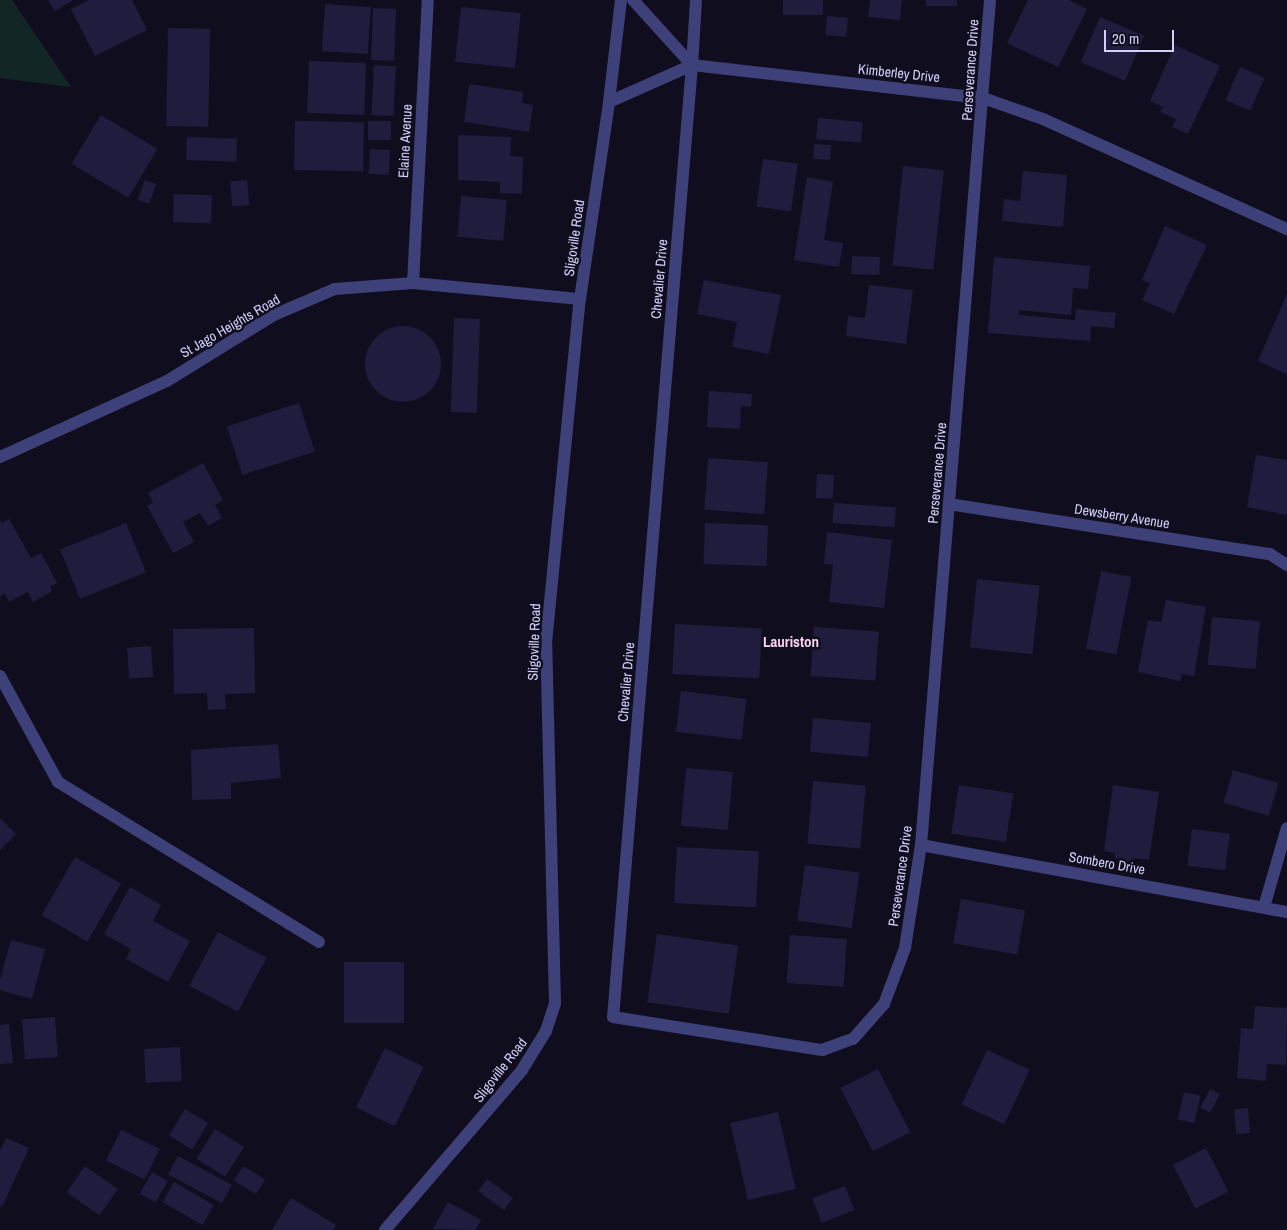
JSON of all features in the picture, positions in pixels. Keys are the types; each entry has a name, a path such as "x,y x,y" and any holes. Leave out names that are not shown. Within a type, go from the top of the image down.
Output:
{"street":[{"name":"Elaine Avenue","path":"413,283 428,0"},
{"name":"Sligoville Road","path":"385,1230 534,1054 546,1031 555,1003 546,643 580,299 609,102 621,0"},
{"path":"609,102 692,65 633,0"},
{"name":"Chevalier Drive","path":"696,0 613,1017 822,1050 853,1039 884,1004 905,948"},
{"name":"Perseverance Drive","path":"905,948 920,845 990,0"},
{"name":"Kimberley Drive","path":"692,65 983,98 1044,118 1287,229"},
{"name":"St Jago Heights Road","path":"0,457 167,381 274,315 335,289 413,283 580,299"},
{"name":"Dewsberry Avenue","path":"949,504 1270,554 1287,566"},
{"path":"0,676 58,782 319,942"},
{"path":"1264,907 1287,828"},
{"name":"Sombero Drive","path":"920,845 1287,912"}],"green space":[{"path":"0,0 12,0 71,87 0,78"}],"building":[{"path":"48,0 73,0 55,11"},
{"path":"89,0 132,0 147,30 95,56 71,9"},
{"path":"783,0 823,0 823,15 783,15"},
{"path":"870,0 902,0 900,20 868,17"},
{"path":"926,0 957,0 957,6 926,6"},
{"path":"1028,0 1069,0 1087,9 1058,67 1007,43"},
{"path":"325,4 371,7 368,54 322,51"},
{"path":"461,7 521,13 515,68 455,62"},
{"path":"373,8 396,9 394,61 371,60"},
{"path":"827,16 848,18 846,37 825,35"},
{"path":"1100,17 1144,36 1125,81 1081,62"},
{"path":"168,28 210,29 208,127 166,126"},
{"path":"1175,45 1220,66 1188,134 1172,127 1176,119 1160,112 1163,107 1150,101"},
{"path":"309,61 366,63 364,115 307,113"},
{"path":"374,65 396,66 393,116 371,115"},
{"path":"1240,67 1265,78 1250,111 1225,100"},
{"path":"469,84 523,92 522,103 533,105 529,132 464,122"},
{"path":"101,115 158,149 128,198 72,164"},
{"path":"818,118 863,122 861,143 816,139"},
{"path":"295,121 364,122 363,171 294,170"},
{"path":"368,121 391,121 391,140 368,140"},
{"path":"458,135 511,137 510,156 523,157 522,194 500,193 500,182 458,180"},
{"path":"187,137 237,139 236,162 186,160"},
{"path":"814,144 831,145 830,160 813,159"},
{"path":"370,149 390,150 389,175 369,174"},
{"path":"763,159 798,164 791,211 756,207"},
{"path":"903,166 944,170 933,270 893,265"},
{"path":"1023,171 1067,175 1063,227 1002,221 1004,199 1020,201"},
{"path":"807,177 833,182 824,240 843,243 839,267 794,260"},
{"path":"145,180 156,184 149,204 138,200"},
{"path":"247,180 249,205 232,206 230,181"},
{"path":"174,194 212,195 211,223 173,222"},
{"path":"461,196 507,200 503,241 457,237"},
{"path":"1165,226 1207,245 1174,314 1142,300 1150,283 1142,280"},
{"path":"852,256 880,257 879,275 851,274"},
{"path":"994,257 1090,266 1088,289 1073,288 1071,315 1019,310 1019,315 1075,320 1076,309 1116,313 1114,328 1091,326 1090,341 988,333"},
{"path":"704,280 781,295 769,354 732,347 737,322 697,314"},
{"path":"869,285 913,290 906,344 846,336 848,316 865,318"},
{"path":"1287,294 1287,374 1258,361"},
{"path":"454,318 480,319 477,413 451,412"},
{"path":"396,326 410,326 424,332 435,343 439,349 441,364 439,379 430,391 418,400 396,402 382,396 371,385 365,371 365,357 371,343 382,332"},
{"path":"709,391 752,394 751,407 741,406 740,429 707,427"},
{"path":"299,403 315,452 242,475 227,426"},
{"path":"1256,455 1287,460 1287,515 1247,507"},
{"path":"708,458 768,462 764,514 704,510"},
{"path":"203,463 223,500 215,505 222,518 208,526 200,513 183,522 194,542 173,553 147,506 153,502 148,493"},
{"path":"817,474 834,475 833,499 816,498"},
{"path":"834,503 896,507 894,527 833,523"},
{"path":"9,519 31,558 41,553 57,583 50,587 52,591 33,602 28,592 9,602 5,593 0,596 0,520 2,523"},
{"path":"126,523 146,572 80,599 60,550"},
{"path":"705,523 768,525 767,566 704,564"},
{"path":"827,532 892,540 884,608 829,602 833,565 824,564"},
{"path":"1101,571 1131,577 1116,654 1086,649"},
{"path":"977,579 1040,586 1032,654 970,648"},
{"path":"1166,600 1206,607 1194,676 1182,674 1180,681 1138,672 1148,620 1161,622"},
{"path":"1212,617 1260,621 1256,669 1208,665"},
{"path":"675,624 762,629 759,678 672,674"},
{"path":"814,627 879,632 875,680 811,676"},
{"path":"254,628 255,693 225,694 226,709 208,710 207,693 174,694 173,629"},
{"path":"151,646 153,677 129,679 127,648"},
{"path":"681,691 747,699 742,740 676,732"},
{"path":"813,718 871,723 868,757 810,752"},
{"path":"278,744 281,778 231,783 231,799 192,800 191,750"},
{"path":"686,768 733,772 728,830 681,826"},
{"path":"1233,770 1278,783 1269,816 1224,803"},
{"path":"813,781 866,786 860,848 808,844"},
{"path":"959,785 1013,794 1006,842 951,833"},
{"path":"1113,785 1159,792 1149,860 1134,858 1132,861 1122,863 1115,858 1115,853 1104,851"},
{"path":"0,820 16,834 0,850"},
{"path":"1192,829 1230,834 1225,870 1187,866"},
{"path":"677,847 759,851 756,907 674,903"},
{"path":"75,857 121,884 87,942 42,915"},
{"path":"805,865 859,873 852,928 797,920"},
{"path":"130,887 161,905 153,921 190,941 168,982 126,959 131,949 104,934"},
{"path":"961,899 1025,910 1017,955 953,943"},
{"path":"218,932 267,958 238,1012 189,986"},
{"path":"657,934 738,945 729,1014 647,1002"},
{"path":"790,935 847,939 844,987 787,983"},
{"path":"11,940 45,949 32,999 0,990 0,980"},
{"path":"344,962 404,962 404,1023 344,1023"},
{"path":"1255,1006 1287,1008 1286,1065 1267,1064 1266,1081 1237,1078 1241,1028 1253,1029"},
{"path":"55,1017 58,1057 25,1059 22,1019"},
{"path":"9,1024 13,1063 0,1064 0,1025"},
{"path":"180,1047 182,1081 146,1083 144,1049"},
{"path":"385,1048 424,1067 395,1126 356,1107"},
{"path":"987,1050 1030,1070 1004,1124 962,1104"},
{"path":"878,1069 910,1132 873,1151 841,1088"},
{"path":"1210,1089 1220,1094 1210,1113 1200,1108"},
{"path":"1184,1092 1201,1096 1194,1123 1178,1119"},
{"path":"1248,1108 1250,1133 1236,1134 1234,1109"},
{"path":"185,1109 208,1123 192,1149 169,1136"},
{"path":"778,1112 796,1189 748,1200 730,1123"},
{"path":"215,1129 244,1147 225,1177 196,1159"},
{"path":"121,1130 160,1149 145,1179 106,1161"},
{"path":"6,1138 29,1148 2,1207 0,1206 0,1151"},
{"path":"1206,1148 1228,1192 1195,1208 1173,1165"},
{"path":"178,1156 232,1185 222,1203 168,1175"},
{"path":"85,1166 118,1189 99,1215 67,1192"},
{"path":"243,1166 265,1180 256,1194 234,1180"},
{"path":"152,1172 168,1181 156,1203 140,1194"},
{"path":"487,1179 513,1198 504,1210 478,1191"},
{"path":"174,1182 214,1205 202,1225 162,1202"},
{"path":"845,1186 854,1210 822,1223 812,1199"},
{"path":"291,1198 336,1225 333,1230 272,1230"},
{"path":"448,1202 481,1220 475,1230 433,1229"}],"district":[{"name":"Lauriston","path":"791,642"}]}
